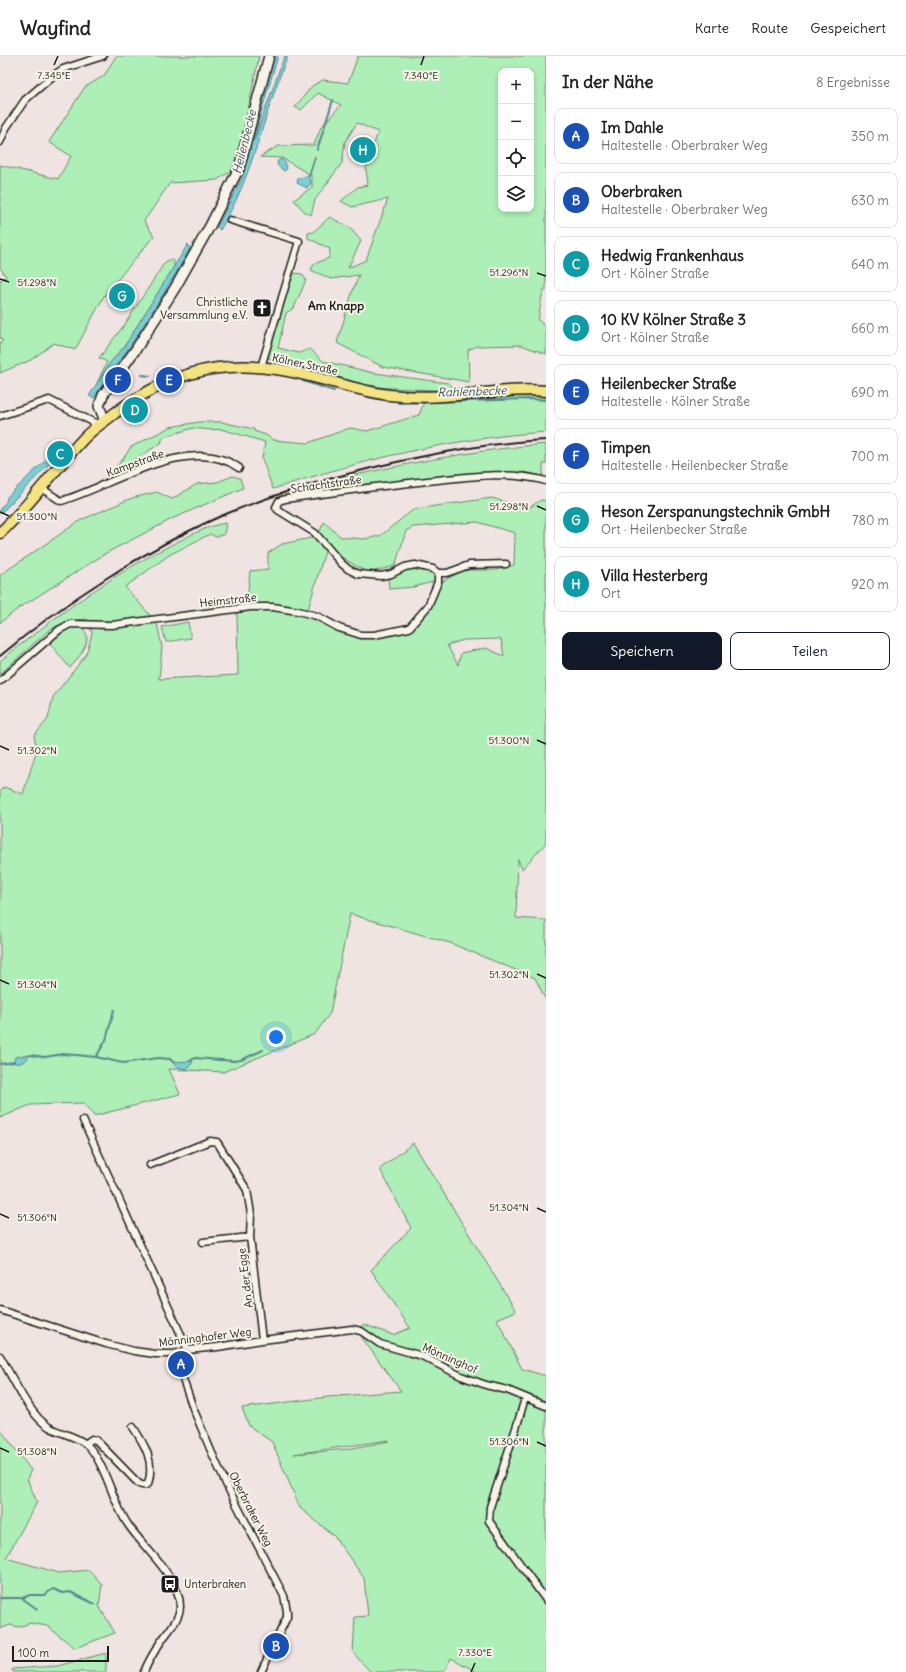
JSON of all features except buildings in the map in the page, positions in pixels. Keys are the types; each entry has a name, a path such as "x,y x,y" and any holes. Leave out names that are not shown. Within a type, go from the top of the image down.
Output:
{"main road":[{"path":"102,423 99,406 103,395 136,349 175,288 210,226 236,174 269,56"},
{"name":"Kölner Straße","path":"0,533 86,436 136,398 179,376 207,369 240,366 261,367 300,373 360,390 404,396 546,391"}],"street":[{"path":"0,142 6,128 25,100 54,75 63,69 103,56"},
{"path":"230,220 299,241 261,367"},
{"path":"0,416 49,400 102,423"},
{"name":"Kampstraße","path":"41,488 61,501 143,468 166,461 191,457 204,456 230,461 239,468"},
{"name":"Schachtstraße","path":"438,573 433,569 415,565 405,566 391,574 381,576 358,574 348,569 315,532 278,510 277,504 279,501 292,498 391,485 480,476 522,476 546,481"},
{"path":"438,573 454,571 469,565 506,564"},
{"name":"Heimstraße","path":"0,681 59,630 70,624 112,625 251,607 273,607 317,616 339,628 361,635 374,635 409,628 428,606 438,582 438,573"},
{"path":"83,1120 188,1350"},
{"name":"An der Egge","path":"150,1165 210,1141 217,1142 247,1190 251,1214 250,1237 262,1340"},
{"name":"An der Egge","path":"204,1242 250,1237"},
{"name":"Mönninghofer Weg","path":"0,1310 134,1351 155,1354 174,1354 188,1350 352,1329 361,1331 367,1336"},
{"name":"Mönninghof","path":"367,1336 380,1344 415,1354 461,1376 486,1385 507,1390 546,1406"},
{"name":"Oberbraker Weg","path":"174,1354 193,1408 217,1465 284,1596 287,1611 286,1617 261,1672"},
{"path":"0,1356 38,1419 49,1427 85,1444 95,1455 120,1513 130,1528 163,1568 178,1594 179,1612 149,1660 144,1672"},
{"path":"525,1398 490,1507 489,1522 546,1600"},
{"path":"85,1444 92,1439 96,1440 134,1480 145,1486 148,1484 152,1468 144,1444 133,1427"}],"green space":[{"path":"116,56 259,56 236,168 217,180 170,183 144,221 154,236 104,296 75,350 54,343 31,360 0,373 0,343 3,341 0,338 0,280 6,277 0,267 0,165 58,179 71,156 49,142 85,87 104,76"},
{"path":"358,56 546,56 546,291 543,290 538,320 546,327 546,354 521,345 477,346 468,350 469,382 383,367 337,343 359,275 331,279 311,270 314,264 329,258 330,249 308,238 308,233 313,232 330,217 350,228 361,241 348,268 366,260 388,199 352,207 341,201 358,187 368,185 366,169 378,132 357,123 345,142 342,163 315,200 311,215 305,212 294,200 312,187 312,176 282,158 260,157 278,146 314,145 321,127 341,105 318,93 301,110 295,107 312,86 323,80 348,83"},
{"path":"171,259 174,261 174,267 124,347 110,363 96,385 107,362 99,358 125,324 165,262"},
{"path":"294,273 302,274 306,280 294,308 286,313 278,348 299,353 310,349 323,361 374,373 448,383 454,387 453,391 373,387 268,358 279,316"},
{"path":"521,396 546,397 546,432 476,439 408,452 306,478 273,489 262,459 265,442 221,429 210,430 193,428 163,437 161,443 119,470 117,474 104,480 123,459 131,447 170,427 199,422 221,422 254,429 254,431 266,435 273,440 308,443 350,428 367,431 419,415 424,402"},
{"path":"546,444 546,464 543,464 543,476 523,472 480,473 302,493 323,482 410,464 478,452"},
{"path":"233,476 240,478 243,488 174,518 108,552 19,608 0,623 0,575 81,520 132,498 157,492 172,499 197,484 217,482"},
{"path":"492,498 527,509 541,500 546,501 546,843 522,869 518,859 516,918 546,920 546,1000 535,978 450,943 350,914 330,1013 315,1034 223,1072 169,1069 180,1094 94,1116 83,1103 30,1105 0,1118 0,791 4,787 23,794 37,749 34,736 48,719 53,697 85,656 92,633 87,619 67,621 49,630 0,674 0,661 42,628 106,582 152,555 206,528 226,523 224,534 216,537 210,534 169,555 125,587 157,623 162,647 159,679 238,675 237,613 246,611 250,571 268,569 268,553 282,544 316,537 326,548 306,616 338,630 361,637 411,629 433,600 443,581 464,570 496,570 514,565 515,533 477,522 413,527 406,531 395,566 368,573 341,557 319,533 324,522 341,537 364,539 380,536 414,509","holes":["501,639 504,656 486,648 461,653 458,665 447,645 464,640"]},
{"path":"409,569 431,572 436,577 436,581 414,587 389,589 388,577"},
{"path":"188,622 191,638 166,642 162,627"},
{"path":"78,626 84,630 87,635 87,640 82,652 70,668 49,642 69,628"},
{"path":"413,1143 516,1311 497,1319 522,1369 546,1376 546,1401 539,1400 528,1402 546,1408 546,1672 477,1672 451,1658 444,1672 371,1672 353,1652 355,1617 368,1616 364,1578 334,1536 300,1508 272,1442 249,1426 242,1408 328,1397 401,1391 362,1338 363,1324 393,1335 410,1328 371,1270 411,1228 380,1169","holes":["389,1440 348,1449 294,1454"]},
{"path":"0,1429 31,1470 27,1479 37,1502 6,1558 59,1573 89,1570 102,1584 99,1606 115,1633 75,1648 47,1626 30,1623 19,1627 10,1625 0,1629"},
{"path":"106,1653 106,1672 13,1672 12,1669 57,1666"}],"water":[{"path":"274,56 278,56 254,141 281,65 285,56 288,56 279,78 250,166 232,209 220,230 217,227 242,178"},
{"path":"282,159 285,162 287,169 284,171 278,166 277,162"},
{"path":"309,176 311,183 307,188 297,183 298,178"},
{"path":"188,244 190,249 144,325 94,398 89,396 110,363 124,347"},
{"path":"50,456 54,459 0,514 0,509 6,502 7,497"},
{"path":"30,1055 25,1061 17,1064 14,1062 15,1057"},
{"path":"173,1062 193,1062 187,1069 176,1067"}],"waterway":[{"path":"317,150 333,100"},
{"path":"309,176 315,157"},
{"path":"142,375 150,376"},
{"path":"303,381 334,391"},
{"name":"Rahlenbecke","path":"398,403 529,399 546,400"},
{"path":"96,1057 106,1040 114,1010"},
{"path":"189,1061 195,1058 234,1061 241,1060 263,1050"},
{"path":"30,1055 45,1057 63,1054 76,1055 96,1057 123,1063 158,1058 170,1059 173,1062"},
{"path":"0,1064 14,1062"},
{"path":"0,1598 22,1598 30,1595 44,1595 53,1589 62,1593 70,1592 95,1604"},
{"path":"22,1598 37,1609"}],"railway":[{"path":"0,656 51,616 106,578 164,544 221,516 316,482 390,463 480,446 546,440"}],"place":[{"name":"Villa Hesterberg","path":"363,150"},
{"name":"Heson Zerspanungstechnik GmbH","path":"122,296"},
{"name":"Christliche Versammlung e.V.","path":"262,308"},
{"name":"Timpen","path":"118,380"},
{"name":"Heilenbecker Straße","path":"169,380"},
{"name":"10 KV Kölner Straße 3","path":"135,410"},
{"name":"Hedwig Frankenhaus","path":"60,454"},
{"name":"Im Dahle","path":"181,1364"},
{"name":"Unterbraken","path":"170,1584"},
{"name":"Oberbraken","path":"276,1646"}],"district":[{"name":"Am Knapp","path":"336,305"}],"water label":[{"name":"Heilenbecke","path":"244,142"}]}
